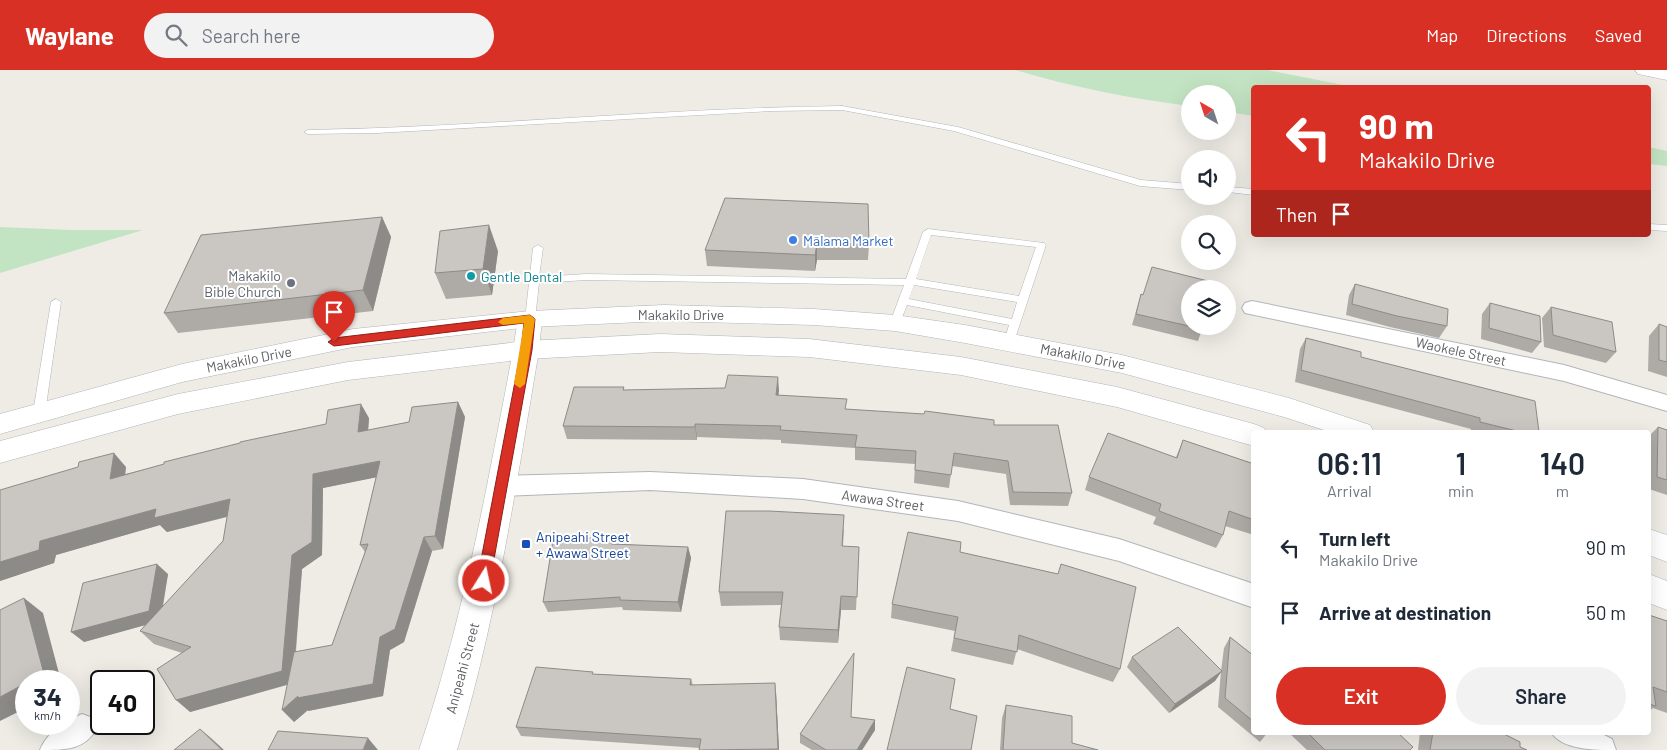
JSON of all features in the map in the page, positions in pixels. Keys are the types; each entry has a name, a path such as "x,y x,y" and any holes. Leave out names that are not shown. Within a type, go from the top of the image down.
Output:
{"main road":[{"path":"1644,70 1667,75"},
{"name":"Makakilo Drive","path":"0,424 182,372 353,338 530,319 664,313 814,317 900,312 1013,332 1122,364 1289,408 1354,430"},
{"name":"Anipeahi Street","path":"438,750 453,706 480,600 530,319"},
{"path":"0,452 178,404 348,371 526,350 660,344 809,348 961,366 1117,397 1251,434"},
{"path":"1651,543 1667,549"},
{"path":"1651,589 1667,596"}],"street":[{"name":"Waokele Street","path":"1252,308 1564,373 1667,403"},
{"name":"Awawa Street","path":"501,486 650,481 803,489 958,511 1119,550 1251,595"},
{"path":"55,750 82,728"},
{"path":"1572,735 1601,750"}],"lane":[{"path":"308,132 386,131 772,109 842,108 955,129 1140,182 1181,186"},
{"path":"1236,191 1251,192"},
{"path":"1651,227 1667,228"},
{"path":"900,312 928,232 1041,245 1013,332"},
{"path":"530,319 538,248"},
{"path":"534,280 586,277 912,282 1023,300"},
{"path":"39,413 56,302"}],"green space":[{"path":"1015,70 1268,70 1343,85 1251,85 1251,116 1236,113 1236,85 1181,85 1181,105 1102,92"},
{"path":"1651,147 1667,151 1667,166 1651,164"},
{"path":"0,227 71,230 143,230 0,273"}],"building":[{"name":"Mālama Market","path":"725,198 868,204 869,244 817,244 815,255 705,250"},
{"name":"Makakilo Bible Church","path":"382,217 363,290 164,313 201,235"},
{"path":"489,225 483,269 435,273 440,231"},
{"path":"1152,267 1204,280 1181,280 1181,324 1136,314 1141,294 1143,295"},
{"path":"1355,284 1448,309 1447,326 1397,316 1352,304"},
{"path":"1490,303 1540,316 1541,342 1489,328"},
{"path":"1551,307 1612,322 1616,352 1553,335"},
{"path":"1659,324 1667,327 1667,362 1659,360"},
{"path":"1306,338 1361,352 1361,357 1535,401 1539,430 1513,430 1480,422 1480,418 1301,370"},
{"path":"728,375 778,377 776,395 847,399 845,409 924,414 925,411 994,420 994,425 1058,425 1072,493 1013,492 1008,461 954,453 951,475 915,470 916,451 855,447 857,435 780,430 781,426 695,424 695,427 563,426 574,387 624,387 623,390 725,388"},
{"path":"458,402 435,536 424,537 395,629 380,637 373,684 297,698 298,696 282,710 294,652 332,645 368,544 360,545 380,461 313,474 312,542 292,555 282,671 176,700 157,669 191,647 140,631 223,541 230,499 154,518 156,509 40,541 39,550 0,562 0,490 78,467 79,462 114,453 110,479 164,464 164,462 240,442 326,424 328,410 361,404 358,432 409,422 412,407"},
{"path":"1658,427 1667,430 1667,480 1657,477"},
{"path":"1108,433 1177,458 1183,440 1251,463 1251,519 1229,511 1223,535 1159,511 1161,504 1089,477"},
{"path":"726,511 844,515 842,546 859,547 857,597 841,596 838,630 779,627 783,592 719,592"},
{"path":"908,532 961,542 960,552 1058,574 1061,564 1136,587 1120,669 1019,635 1017,652 954,638 958,617 892,604"},
{"path":"612,537 611,544 688,547 678,602 620,600 620,597 543,602 553,540"},
{"path":"157,564 149,611 71,632 83,583"},
{"path":"24,598 43,670 15,670 15,689 0,697 0,610"},
{"path":"1651,616 1667,621 1667,692 1653,687 1656,706 1651,705"},
{"path":"1178,627 1222,671 1175,704 1132,657"},
{"path":"1230,637 1251,654 1251,720 1225,698"},
{"path":"854,653 851,717 875,720 857,750 826,750 800,734"},
{"path":"536,667 593,672 592,674 691,679 690,685 775,683 778,749 699,750 701,739 516,727"},
{"path":"907,667 955,679 950,709 977,716 971,750 887,750"},
{"path":"1006,705 1072,716 1072,743 1098,750 1003,750"},
{"path":"200,729 222,750 174,750"},
{"path":"278,731 368,738 363,750 268,750"},
{"path":"1310,735 1400,735 1413,747 1410,750 1325,750"},
{"path":"1432,735 1506,735 1520,742 1520,747 1527,750 1430,750"}],"slow traffic":[{"path":"503,322 530,319 520,384"}],"place":[{"name":"Mālama Market","path":"793,240"},
{"name":"Gentle Dental","path":"471,276"},
{"name":"Makakilo Bible Church","path":"291,283"},
{"name":"Anipeahi Street + Awawa Street","path":"526,544"}],"route":[{"path":"334,342 353,338 530,319 484,581"}]}
